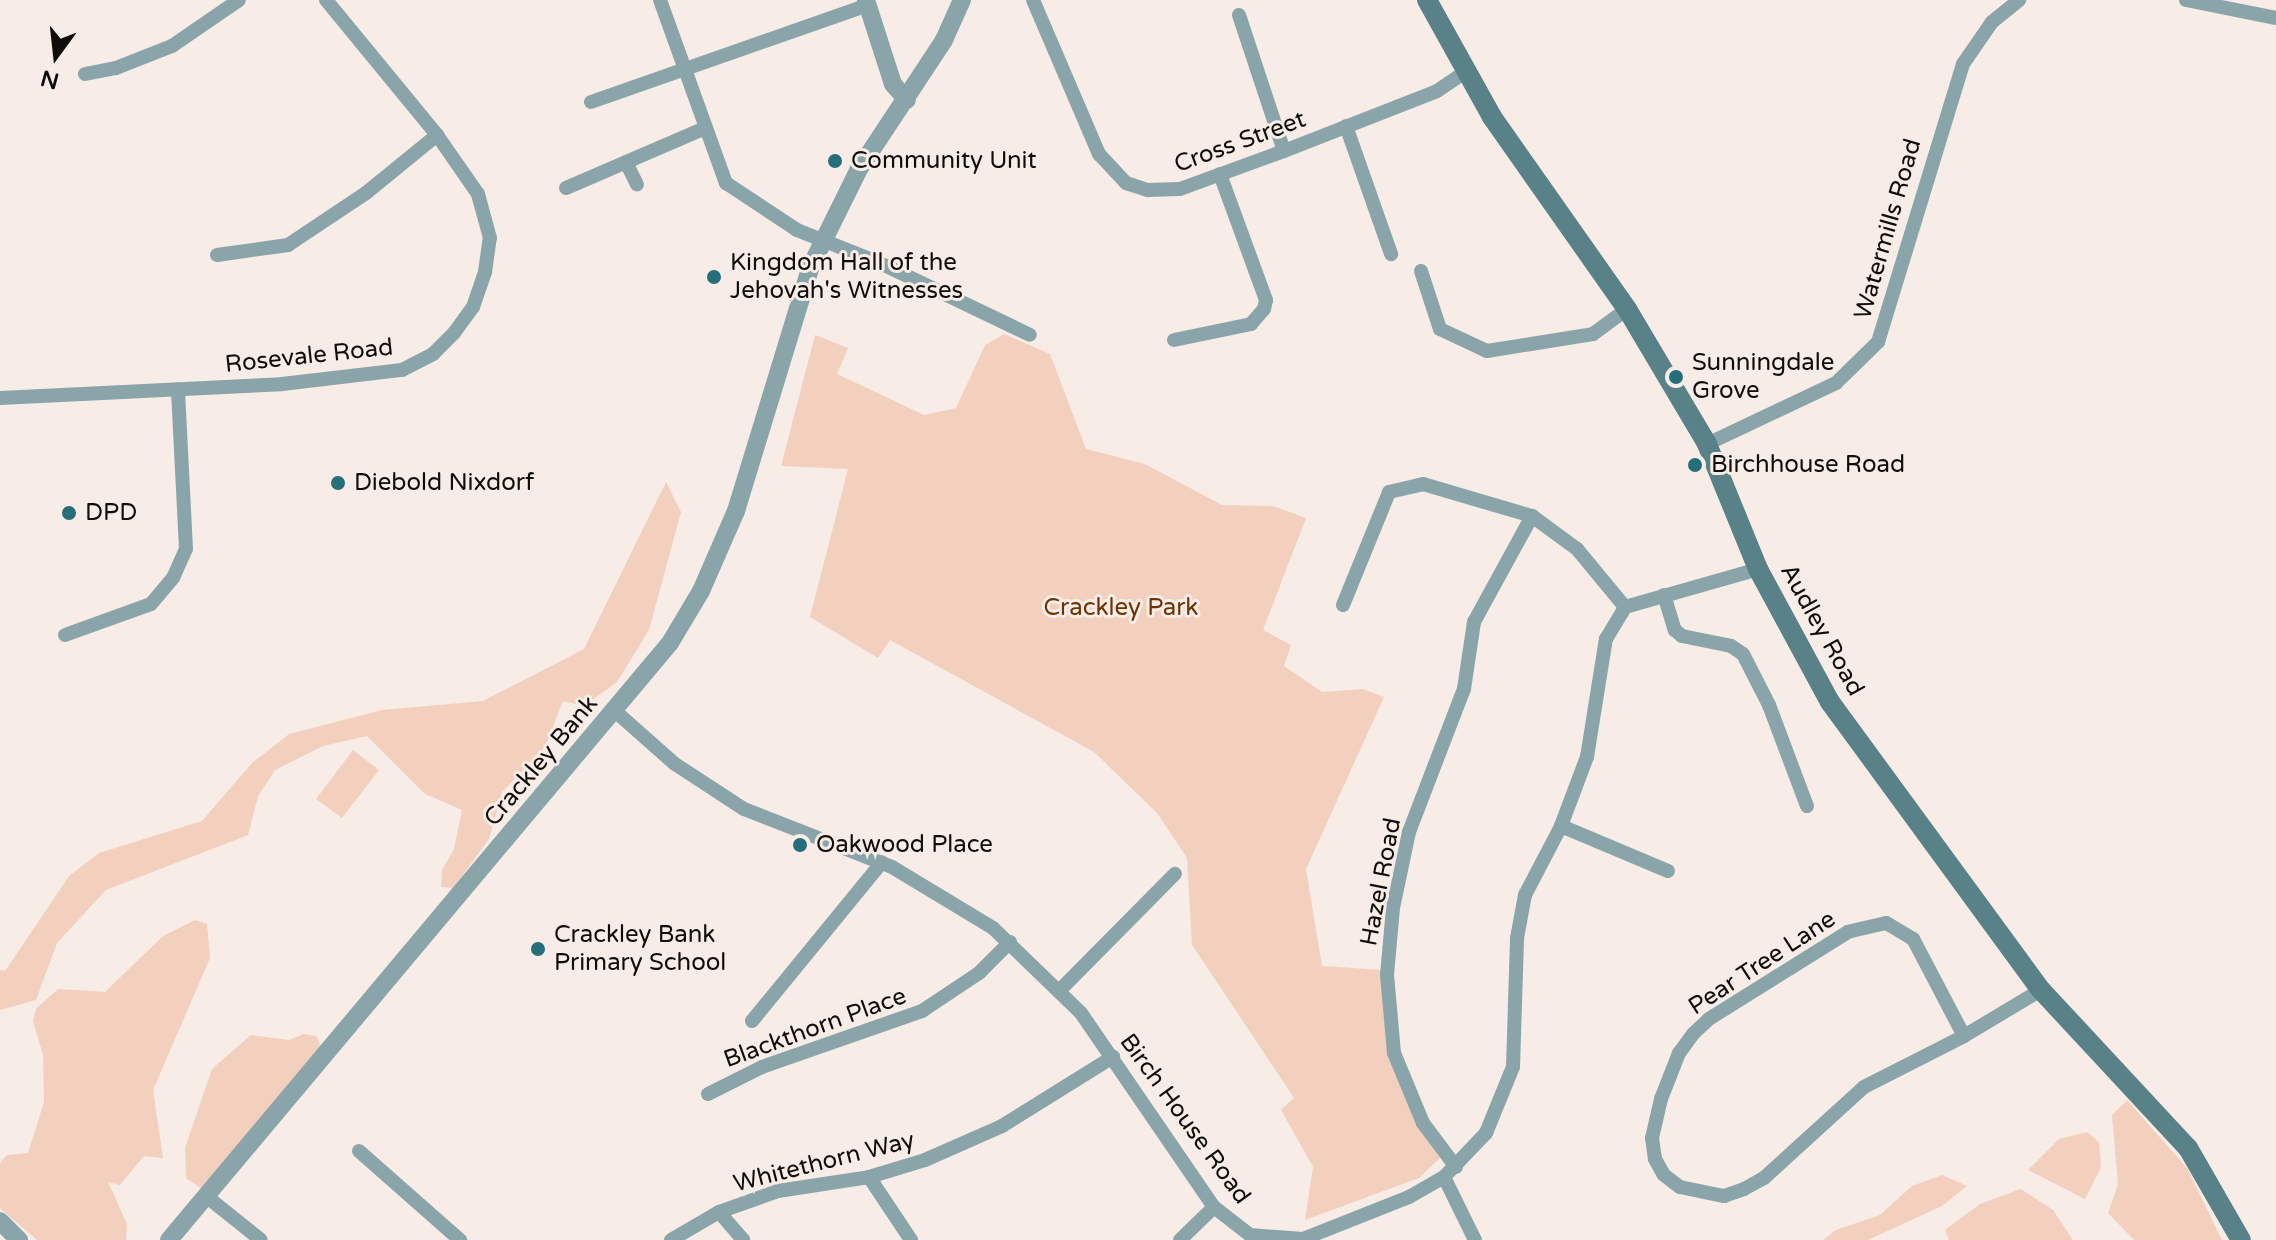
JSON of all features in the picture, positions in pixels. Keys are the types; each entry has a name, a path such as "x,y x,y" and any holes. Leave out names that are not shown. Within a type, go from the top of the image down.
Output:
{"main road":[{"name":"Audley Road","path":"1427,0 1515,154 1627,309 1707,444 1758,569 1830,702 2041,990 2188,1148 2241,1240"}],"street":[{"path":"85,74 116,68 172,46 239,0"},
{"name":"Rosevale Road","path":"0,398 178,389 402,370 433,354 473,307 490,238 478,194 437,135 326,0"},
{"path":"660,0 726,183 797,230 934,287 1030,335"},
{"name":"Crackley Bank","path":"169,1240 670,643 717,559 823,241 859,169 907,100 962,0"},
{"name":"Cross Street","path":"1033,0 1099,154 1118,177 1137,187 1165,192 1284,151 1437,91 1467,71"},
{"name":"Watermills Road","path":"1707,444 1836,383 1878,342 1963,64 1992,22 2019,0"},
{"path":"2186,0 2276,18"},
{"path":"591,102 867,2 893,84 907,100"},
{"path":"1239,15 1284,151"},
{"path":"1346,126 1391,254"},
{"path":"566,188 705,128"},
{"path":"217,255 288,245 366,193 437,135"},
{"path":"626,162 637,185"},
{"path":"1174,340 1251,324 1264,309 1266,300 1220,174"},
{"path":"1421,271 1440,329 1487,351 1593,334 1627,309"},
{"path":"65,635 151,604 173,578 186,549 178,389"},
{"path":"1343,605 1389,492 1423,484 1532,516 1577,549 1625,607 1758,569"},
{"name":"Hazel Road","path":"1475,1240 1450,1172 1423,1123 1394,1053 1387,975 1393,908 1409,832 1464,689 1474,622 1532,516"},
{"path":"1664,595 1682,636 1731,646 1743,654 1769,705 1807,806"},
{"name":"Birch House Road","path":"615,711 675,764 744,809 882,862 960,904 1010,942 1061,989 1113,1057 1214,1207 1250,1235 1303,1239 1409,1197 1450,1172 1486,1133 1503,1101 1513,1067 1517,938 1525,895 1561,826 1587,757 1598,666 1625,607"},
{"path":"1561,826 1668,871"},
{"path":"752,1021 882,862"},
{"path":"1061,989 1175,874"},
{"name":"Pear Tree Lane","path":"1964,1036 1913,939 1886,923 1848,932 1709,1019 1693,1034 1679,1053 1661,1099 1652,1138 1655,1159 1664,1175 1680,1187 1724,1196 1744,1189 1764,1178 1864,1087 1964,1036 2041,990"},
{"name":"Blackthorn Place","path":"708,1094 762,1067 922,1011 979,973 1010,942"},
{"name":"Whitethorn Way","path":"671,1240 719,1212 778,1191 869,1177 925,1160 1002,1126 1113,1057"},
{"path":"359,1151 460,1240"},
{"path":"869,1177 911,1240"},
{"path":"206,1196 261,1240"},
{"path":"1180,1240 1214,1207"},
{"path":"719,1212 743,1240"},
{"path":"0,1221 19,1240"}],"green space":[{"name":"Crackley Park","path":"1004,334 1050,354 1086,449 1145,464 1222,505 1273,506 1306,518 1263,630 1291,645 1284,666 1322,692 1363,689 1384,697 1306,869 1322,966 1382,970 1384,1012 1441,1157 1419,1178 1305,1220 1313,1167 1281,1110 1294,1098 1192,945 1187,858 1157,813 1094,752 890,640 878,658 810,617 848,469 781,466 815,335 848,348 837,374 924,415 956,408 985,345"},
{"path":"666,482 681,512 649,630 617,682 584,706 563,701 545,747 502,792 489,839 453,888 441,887 442,870 454,849 462,810 425,794 367,736 323,746 275,770 258,796 248,835 106,890 57,943 36,1000 0,1010 0,970 5,971 69,876 99,853 202,821 252,763 289,734 382,710 483,701 584,649"},
{"path":"353,750 379,770 342,818 316,799"},
{"path":"195,920 207,924 210,958 153,1090 163,1158 144,1156 120,1185 108,1182 127,1224 126,1240 37,1240 0,1208 0,1163 7,1155 28,1153 44,1102 43,1055 33,1021 36,1009 58,989 105,992 163,936"},
{"path":"304,1034 316,1036 321,1046 202,1189 186,1178 185,1148 212,1069 251,1035 289,1040"},
{"path":"2127,1100 2187,1168 2222,1240 2134,1240 2108,1213 2118,1184 2112,1115"},
{"path":"2087,1132 2099,1142 2101,1167 2085,1199 2028,1170 2059,1139"},
{"path":"1942,1175 1967,1186 1942,1206 1868,1240 1823,1240 1836,1230 1880,1215 1912,1186"},
{"path":"2021,1189 2053,1210 2073,1240 1949,1240 1945,1230 1980,1204"}],"place":[{"name":"Community Unit","path":"835,161"},
{"name":"Kingdom Hall of the Jehovah's Witnesses","path":"714,277"},
{"name":"Sunningdale Grove","path":"1676,377"},
{"name":"Birchhouse Road","path":"1695,465"},
{"name":"Diebold Nixdorf","path":"338,483"},
{"name":"DPD","path":"69,513"},
{"name":"Oakwood Place","path":"800,845"},
{"name":"Crackley Bank Primary School","path":"538,949"}]}
